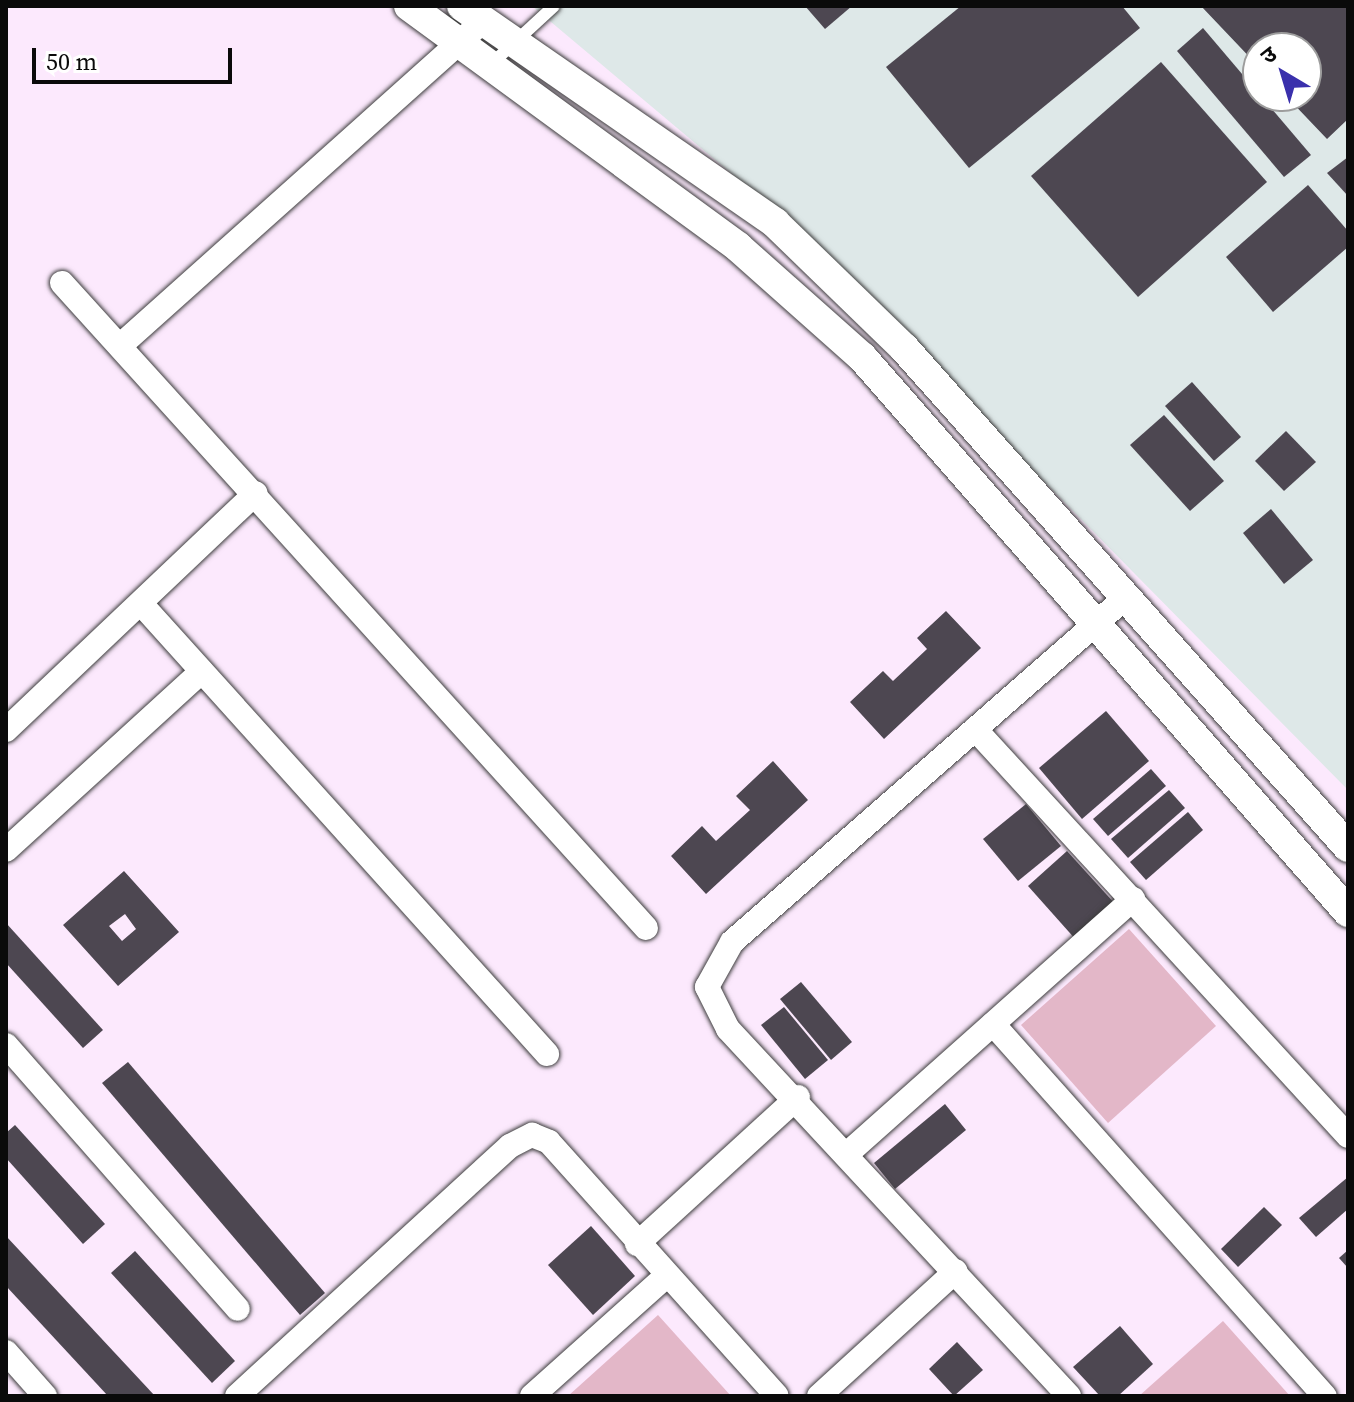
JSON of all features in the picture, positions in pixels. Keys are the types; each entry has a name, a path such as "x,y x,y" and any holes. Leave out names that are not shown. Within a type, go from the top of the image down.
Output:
{"street":[{"path":"409,6 738,247 862,357 1092,627 1348,912"},
{"path":"122,344 458,44 472,14 775,223 904,348 1348,847"},
{"path":"62,283 122,344 646,928"},
{"path":"6,730 144,607 256,493"},
{"path":"1069,1396 798,1097 711,1006 707,987 715,967 732,942 1125,598"},
{"path":"144,607 547,1054"},
{"path":"6,850 202,671"},
{"path":"975,729 1348,1136"},
{"path":"848,1153 1133,899"},
{"path":"993,1024 1325,1396"},
{"path":"6,1045 238,1309"},
{"path":"637,1244 798,1097"},
{"path":"237,1396 510,1146 532,1135 549,1142 637,1244 777,1396"},
{"path":"819,1396 956,1271"},
{"path":"532,1396 666,1276"},
{"path":"6,1352 45,1396"}],"lane":[{"path":"488,66 554,6"}],"shaded area":[{"path":"532,6 1348,6 1348,790 782,216"},
{"path":"1129,929 1216,1026 1108,1123 1021,1025"},
{"path":"658,1315 731,1396 568,1396"},
{"path":"1223,1321 1290,1396 1139,1396"}],"building":[{"path":"805,6 852,6 825,29"},
{"path":"961,6 1122,6 1140,28 969,168 886,67"},
{"path":"1201,6 1348,6 1348,119 1327,139 1301,112 1322,112 1322,32 1242,32 1242,49"},
{"path":"1203,28 1242,74 1242,112 1274,112 1311,155 1284,177 1177,51"},
{"path":"1161,62 1267,182 1138,297 1031,176"},
{"path":"1348,157 1348,196 1327,173"},
{"path":"1308,185 1348,231 1348,247 1273,312 1226,257"},
{"path":"1192,382 1241,437 1214,461 1165,406"},
{"path":"1164,415 1224,481 1190,511 1130,445"},
{"path":"1286,431 1316,462 1284,491 1255,461"},
{"path":"1271,509 1313,560 1284,584 1243,533"},
{"path":"946,611 981,648 884,739 850,702 883,671 893,681 927,649 917,638"},
{"path":"1106,711 1149,761 1082,819 1039,768"},
{"path":"773,761 808,800 706,894 671,856 702,826 716,841 750,810 736,796"},
{"path":"1151,769 1166,786 1108,836 1093,819"},
{"path":"1169,790 1185,808 1128,858 1111,839"},
{"path":"1026,804 1061,846 1018,881 983,839"},
{"path":"1188,812 1203,830 1146,880 1130,862"},
{"path":"1067,851 1117,906 1077,941 1028,886"},
{"path":"124,871 179,932 118,986 63,925","holes":["125,914 136,929 122,941 109,926"]},
{"path":"6,923 103,1030 83,1048 6,963"},
{"path":"801,982 852,1042 831,1060 780,999"},
{"path":"784,1007 828,1060 805,1079 761,1025"},
{"path":"128,1062 325,1293 300,1315 102,1083"},
{"path":"945,1104 966,1130 895,1189 874,1163"},
{"path":"15,1125 105,1224 83,1244 6,1158 6,1133"},
{"path":"1348,1177 1348,1209 1316,1237 1299,1218"},
{"path":"1264,1207 1282,1225 1238,1267 1221,1249"},
{"path":"591,1226 635,1276 593,1315 548,1265"},
{"path":"6,1236 155,1396 108,1396 6,1286"},
{"path":"1348,1250 1348,1268 1339,1258"},
{"path":"135,1251 235,1361 212,1383 111,1273"},
{"path":"1120,1326 1153,1364 1118,1396 1100,1396 1073,1367"},
{"path":"957,1342 983,1370 954,1396 929,1369"}]}
